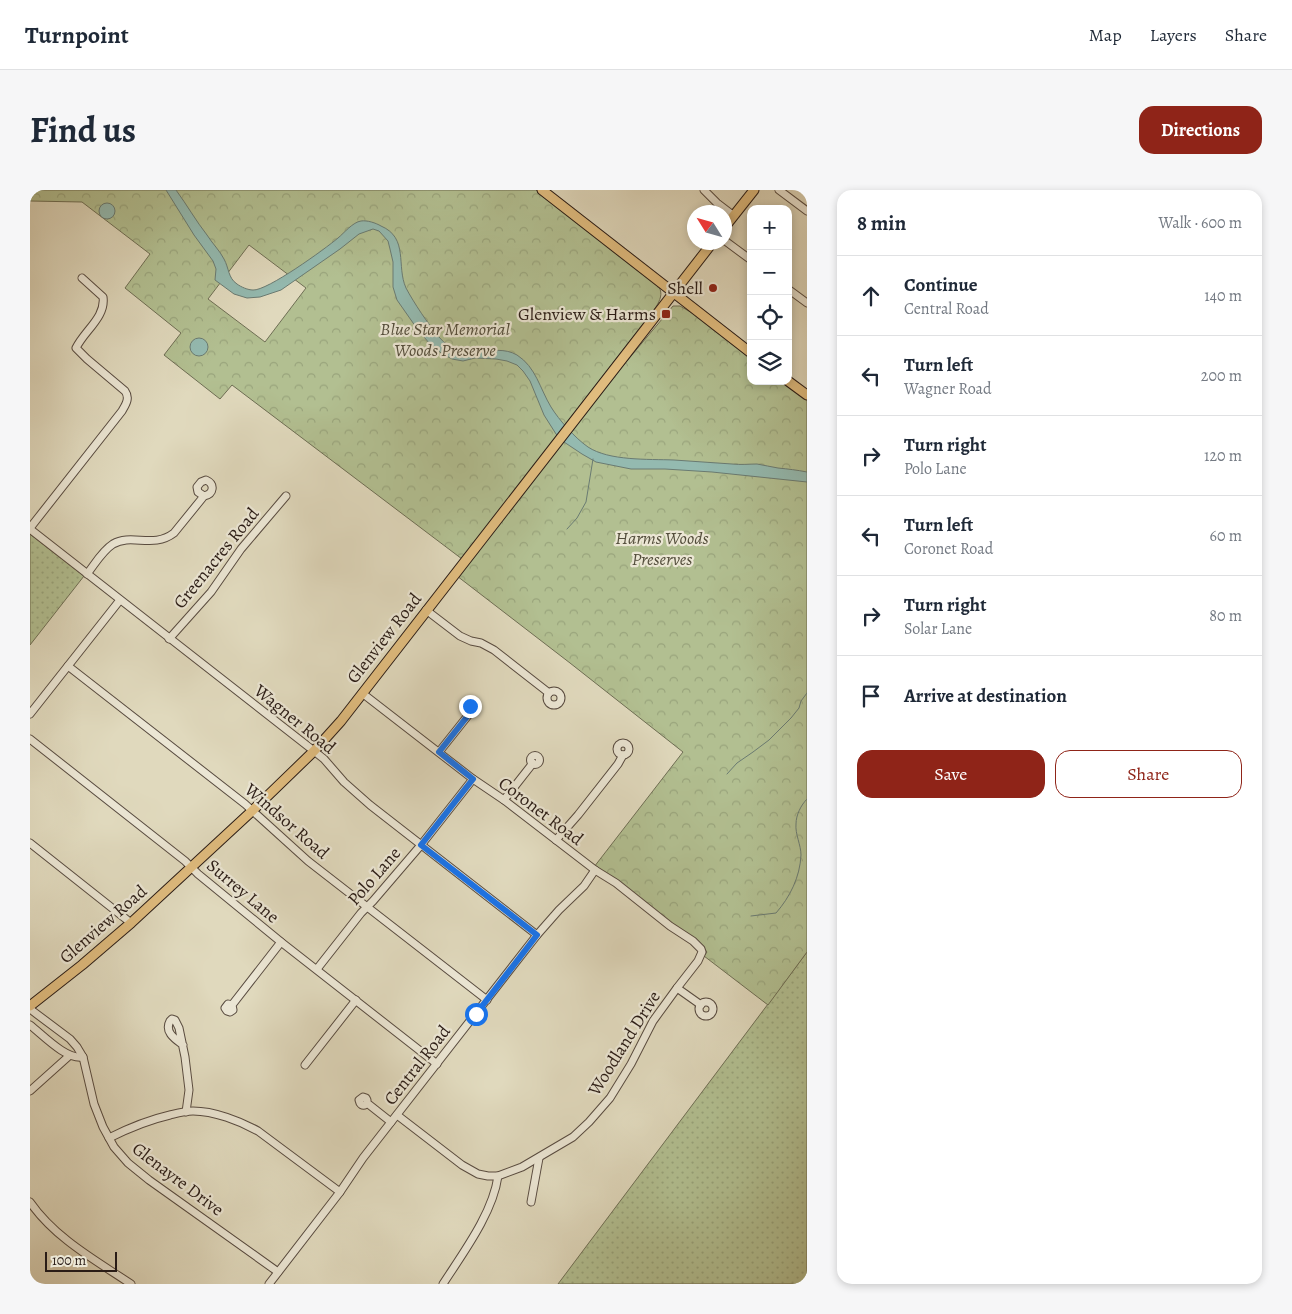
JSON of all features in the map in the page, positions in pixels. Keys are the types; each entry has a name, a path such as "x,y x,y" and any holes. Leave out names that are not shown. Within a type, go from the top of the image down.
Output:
{"main road":[{"path":"542,190 747,350"},
{"path":"732,218 754,190"},
{"name":"Glenview Road","path":"30,1008 88,960 191,868 314,751 341,721 707,250"},
{"path":"792,384 807,395"}],"street":[{"path":"704,190 734,216"},
{"path":"779,190 807,211"},
{"path":"732,246 747,257"},
{"path":"30,529 128,401 126,391 76,348 79,341 101,312 104,304 103,297 82,278"},
{"path":"792,292 807,303"},
{"path":"87,574 112,544 124,541 156,541 169,537 204,496"},
{"name":"Greenacres Road","path":"170,639 211,592 241,549 286,496"},
{"name":"Wagner Road","path":"30,529 324,759 344,782 370,806 537,935"},
{"path":"30,714 120,600"},
{"path":"426,610 460,636 471,641 481,642 494,650 549,693"},
{"name":"Windsor Road","path":"68,666 252,811 299,853 487,1000"},
{"name":"Coronet Road","path":"362,693 595,870 616,882 670,926 698,945 702,952"},
{"path":"439,752 470,713"},
{"name":"Surrey Lane","path":"30,739 185,861 281,942 437,1064"},
{"path":"556,840 578,815 623,755"},
{"path":"504,800 533,763"},
{"name":"Polo Lane","path":"317,969 361,913 421,845 473,779"},
{"path":"30,843 131,922"},
{"name":"Central Road","path":"269,1284 340,1192 363,1158 537,935 584,886 595,870"},
{"path":"232,1005 281,942"},
{"name":"Woodland Drive","path":"498,1176 539,1158 581,1131 601,1109 622,1079 652,1022 698,961 702,952"},
{"path":"676,988 700,1005"},
{"path":"305,1066 356,1000"},
{"name":"Glenayre Drive","path":"30,1008 74,1043 83,1058 94,1104 103,1127 120,1155 136,1170 278,1272"},
{"path":"30,1025 70,1056 83,1058"},
{"path":"183,1045 189,1085 186,1112"},
{"path":"30,1091 70,1056"},
{"path":"367,1103 391,1122"},
{"path":"110,1138 154,1118 195,1111 220,1116 246,1124 258,1131 340,1192"},
{"path":"397,1115 462,1165 478,1174 498,1176 495,1191 484,1219 443,1284"},
{"path":"530,1202 539,1158"},
{"path":"30,1202 43,1219 62,1236 131,1284"}],"green space":[{"name":"Blue Star Memorial Woods Preserve","path":"30,190 536,190 659,287 661,292 656,307 462,559 232,385 220,399 164,355 181,333 125,288 150,254 82,202 30,201","holes":["249,245 306,288 265,342 208,299"]},
{"name":"Harms Woods Preserves","path":"673,306 680,306 694,314 747,355 747,385 787,385 807,400 807,952 768,1005 704,956 707,952 701,945 594,867 683,752 457,576 595,399"},
{"path":"30,534 84,576 30,645"},
{"path":"807,952 807,1284 558,1284"}],"water":[{"path":"166,190 176,190 226,262 234,282 253,290 260,289 283,277 321,251 358,222 371,222 390,231 399,245 403,280 406,288 421,313 439,337 448,346 458,350 468,352 498,350 508,351 517,355 529,366 551,407 563,423 583,443 597,452 629,458 757,464 807,472 807,482 712,472 631,469 596,462 564,442 556,434 544,415 530,381 517,365 496,359 475,358 463,361 452,359 430,344 397,300 393,287 393,262 388,241 379,231 373,229 359,234 281,290 260,297 247,298 234,294 215,280 216,269 213,261"},
{"path":"107,203 115,211 107,219 99,211"},
{"path":"195,338 203,338 208,343 206,354 195,356 190,351 190,343"}],"waterway":[{"path":"567,529 577,518 586,502 593,459"},
{"path":"727,774 737,763 769,740 791,718 807,693"},
{"path":"751,916 776,913 786,900 793,886 799,871 801,855 796,832 796,821 799,810 807,799"}],"place":[{"name":"Shell","path":"713,288"},
{"name":"Glenview & Harms","path":"666,314"}],"route":[{"path":"470,706 468,710 470,713 439,752 473,779 421,845 537,935 476,1014"}]}
